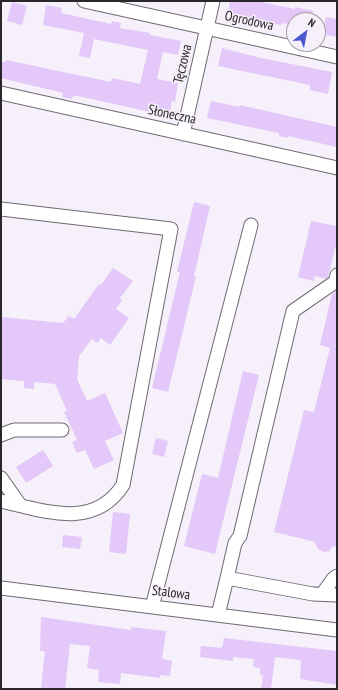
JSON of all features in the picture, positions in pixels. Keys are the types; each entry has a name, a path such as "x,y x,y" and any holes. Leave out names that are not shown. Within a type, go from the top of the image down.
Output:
{"street":[{"name":"Ogrodowa","path":"84,1 337,57"},
{"name":"Tęczowa","path":"183,134 213,1"},
{"name":"Słoneczna","path":"1,93 337,168"},
{"path":"1,209 172,229 123,485 108,503 86,513 69,514 1,501"},
{"path":"152,607 251,225"},
{"path":"218,615 235,543 240,536 293,311 335,282 337,275"},
{"path":"1,422 14,430"},
{"path":"1,435 14,430 62,430"},
{"path":"1,478 20,505"},
{"path":"323,593 332,579 337,576"},
{"path":"226,578 313,594 323,593 337,595"},
{"name":"Stalowa","path":"1,588 337,630"}],"building":[{"path":"230,1 256,1 313,11 286,12 286,24 282,23 281,25 232,17 233,13 228,12"},
{"path":"12,2 27,6 22,25 7,21"},
{"path":"46,5 62,8 61,13 111,24 112,21 121,23 120,28 150,33 150,35 181,41 178,55 163,52 157,79 178,83 175,102 172,101 169,116 78,96 73,96 72,99 62,97 63,93 1,78 1,62 5,62 6,60 111,82 112,78 140,84 148,50 94,39 90,58 79,56 84,33 43,25"},
{"path":"326,17 337,19 337,37 326,35"},
{"path":"222,48 261,58 332,72 328,94 310,90 310,85 218,66"},
{"path":"211,101 239,107 240,105 337,127 337,147 288,136 288,138 279,136 279,133 207,118"},
{"path":"194,202 210,206 194,276 196,277 168,392 152,388 180,272 177,272"},
{"path":"311,221 337,226 337,241 328,277 326,279 315,276 314,281 298,277"},
{"path":"113,268 133,281 120,298 122,300 116,309 129,318 110,345 101,338 97,343 92,339 79,356 77,379 87,401 105,393 123,433 105,441 114,460 94,469 85,450 77,453 72,442 77,440 64,412 67,411 55,384 34,382 34,389 24,388 24,381 1,379 1,317 63,323 69,316 74,319 99,284 101,285"},
{"path":"337,290 337,547 333,546 329,551 324,552 318,549 315,542 274,532 304,410 314,412 330,348 320,345 332,294"},
{"path":"243,371 259,375 215,554 184,546 202,474 218,478"},
{"path":"156,438 168,441 164,457 152,454"},
{"path":"43,450 53,466 26,483 16,467"},
{"path":"113,512 130,514 126,554 109,552"},
{"path":"63,535 82,537 80,549 62,547"},
{"path":"41,617 131,630 131,627 166,631 162,659 172,661 170,676 160,675 160,678 121,673 120,684 98,682 99,670 87,668 90,646 70,644 65,689 41,689 45,651 40,651"},
{"path":"224,638 337,651 337,685 300,679 301,660 275,657 271,689 261,689 263,675 260,675 260,668 253,667 254,659 233,657 233,661 200,657 201,646 222,648"}]}
